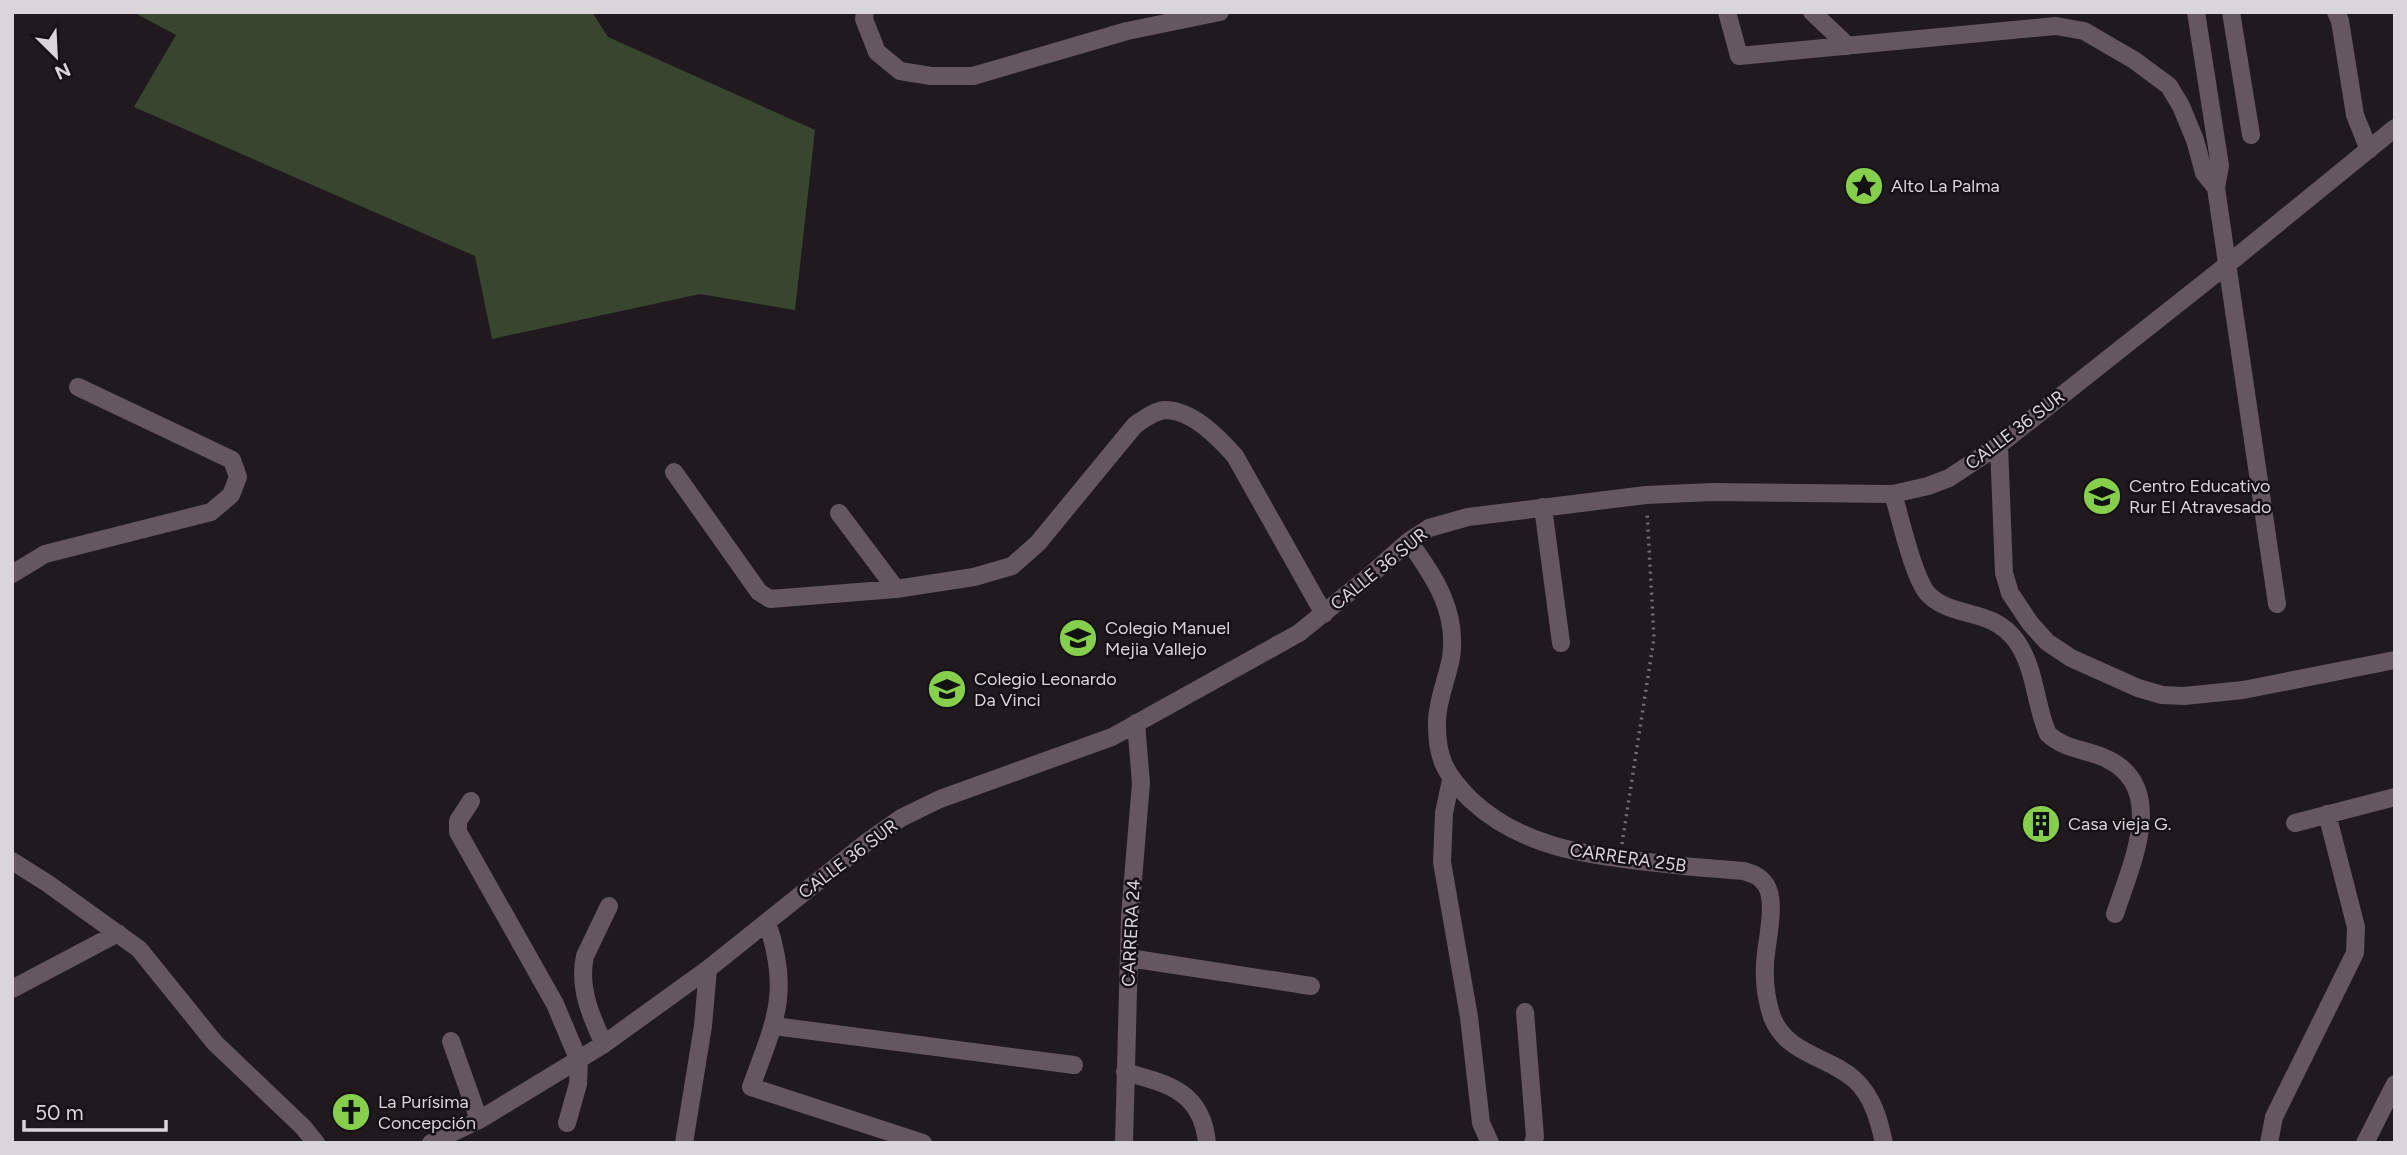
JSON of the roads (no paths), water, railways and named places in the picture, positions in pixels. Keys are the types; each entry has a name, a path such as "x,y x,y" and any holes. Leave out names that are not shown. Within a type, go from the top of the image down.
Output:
{"street":[{"path":"865,12 864,19 877,52 900,71 932,76 973,76 1127,31 1220,12"},
{"path":"1727,12 1739,56 2056,26 2084,31 2134,60 2169,86 2181,106 2195,140 2204,173 2216,188"},
{"path":"1812,12 1848,46"},
{"path":"2196,12 2220,166 2216,188 2277,604"},
{"path":"2231,12 2251,135"},
{"path":"2336,12 2340,21 2355,115 2369,150"},
{"name":"CALLE 36 SUR","path":"431,1143 480,1120 604,1044 708,969 901,818 940,799 1112,737 1299,633 1409,541 1429,528 1446,522 1543,507 1646,495 1713,492 1893,494 1949,478 1999,445 2395,128"},
{"path":"12,574 46,554 211,512 230,495 238,477 232,460 78,387"},
{"path":"674,472 759,592 770,599 896,589 974,577 1012,566 1038,543 1135,425 1163,410 1177,412 1218,438 1235,456 1324,614"},
{"path":"1999,445 2004,573 2010,593 2030,623 2048,642 2071,658 2138,688 2162,695 2184,696 2243,690 2395,660"},
{"path":"1893,494 1919,577 1929,596 1939,602 1980,615 2005,629 2017,641 2026,658 2048,734 2057,742 2099,755 2122,767 2138,788 2141,819 2138,840 2115,914"},
{"path":"1543,507 1561,643"},
{"path":"839,513 896,589"},
{"name":"CARRERA 25B","path":"1409,541 1437,582 1448,609 1453,633 1451,658 1437,720 1440,756 1451,780 1479,807 1509,829 1560,849 1620,859 1744,871 1758,876 1767,886 1770,902 1765,993 1773,1019 1786,1037 1803,1052 1826,1061 1855,1080 1871,1099 1884,1143"},
{"name":"CARRERA 24","path":"1124,1143 1130,916 1142,783 1136,723"},
{"path":"1451,780 1443,826 1442,862 1469,1017 1481,1122 1490,1143"},
{"path":"2295,823 2395,797"},
{"path":"471,801 458,821 458,832 555,1004 579,1061 578,1084 567,1123"},
{"path":"2269,1143 2274,1117 2355,953 2356,927 2327,814"},
{"path":"12,861 139,949 215,1043 286,1110 316,1143"},
{"path":"604,1044 585,998 583,964 609,906"},
{"path":"767,922 775,946 780,985 774,1026 751,1087 867,1135 923,1143"},
{"path":"12,989 118,933"},
{"path":"1129,958 1311,986"},
{"path":"684,1143 703,1026 708,969"},
{"path":"1525,1012 1535,1138 1533,1143"},
{"path":"774,1026 1074,1065"},
{"path":"450,1041 480,1120"},
{"path":"1125,1072 1164,1083 1192,1101 1203,1120 1208,1143"},
{"path":"2365,1143 2395,1084"}],"place":[{"name":"Alto La Palma","path":"1864,186"},
{"name":"Centro Educativo Rur El Atravesado","path":"2102,496"},
{"name":"Colegio Manuel Mejia Vallejo","path":"1078,638"},
{"name":"Colegio Leonardo Da Vinci","path":"947,689"},
{"name":"Casa vieja G.","path":"2041,824"},
{"name":"La Purísima Concepción","path":"351,1112"}]}
